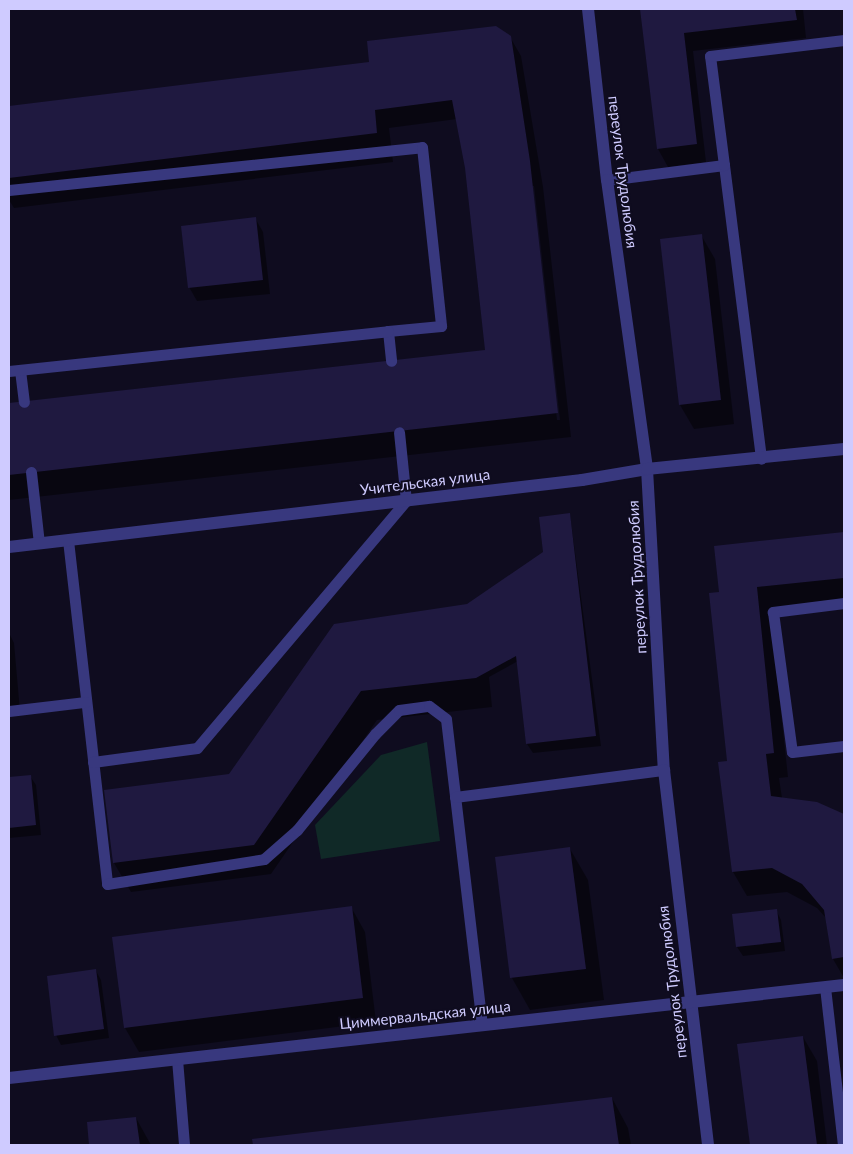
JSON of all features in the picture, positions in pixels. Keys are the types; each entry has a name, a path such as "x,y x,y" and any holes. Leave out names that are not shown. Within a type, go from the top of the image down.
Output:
{"street":[{"name":"переулок Трудолюбия","path":"588,9 607,180 647,469 664,770 708,1145"},
{"name":"Учительская улица","path":"9,547 582,480 647,469 844,450"},
{"name":"Циммервальдская улица","path":"9,1078 844,985"}],"lane":[{"path":"761,459 710,56 844,40"},
{"path":"9,190 422,147 441,326 14,371 24,402"},
{"path":"607,180 724,165"},
{"path":"388,331 391,361"},
{"path":"93,762 196,748 406,501 399,432"},
{"path":"31,472 39,543"},
{"path":"68,540 107,884 264,859 296,830 375,734 399,710 429,706 446,719 482,1025"},
{"path":"844,603 773,612 792,752 844,746"},
{"path":"9,711 85,702"},
{"path":"455,797 664,770"},
{"path":"825,987 843,1145"},
{"path":"177,1059 184,1145"}],"green space":[{"path":"427,742 440,841 321,859 315,825 381,755"}],"building":[{"path":"640,9 795,9 797,20 684,33 697,144 657,149"},
{"path":"496,26 511,36 530,161 558,413 9,475 9,403 485,350 465,168 452,100 375,110 377,133 9,178 9,106 369,62 367,41"},
{"path":"256,217 263,280 188,288 181,226"},
{"path":"702,234 721,400 679,405 660,239"},
{"path":"570,513 596,736 526,744 516,656 476,678 361,691 254,845 113,863 104,790 229,774 334,624 467,604 543,552 539,517"},
{"path":"844,532 844,578 757,587 774,753 766,754 771,796 817,802 844,814 844,957 832,959 824,910 802,884 772,868 732,872 718,762 727,761 709,593 719,592 714,546"},
{"path":"31,775 36,825 9,828 9,777"},
{"path":"570,847 586,969 510,978 495,857"},
{"path":"352,906 363,998 124,1028 112,937"},
{"path":"777,909 781,942 736,947 732,914"},
{"path":"96,969 104,1029 54,1036 47,976"},
{"path":"803,1036 817,1145 750,1145 737,1044"},
{"path":"612,1097 619,1145 253,1145 252,1139"},
{"path":"136,1117 140,1145 89,1145 87,1122"}]}
